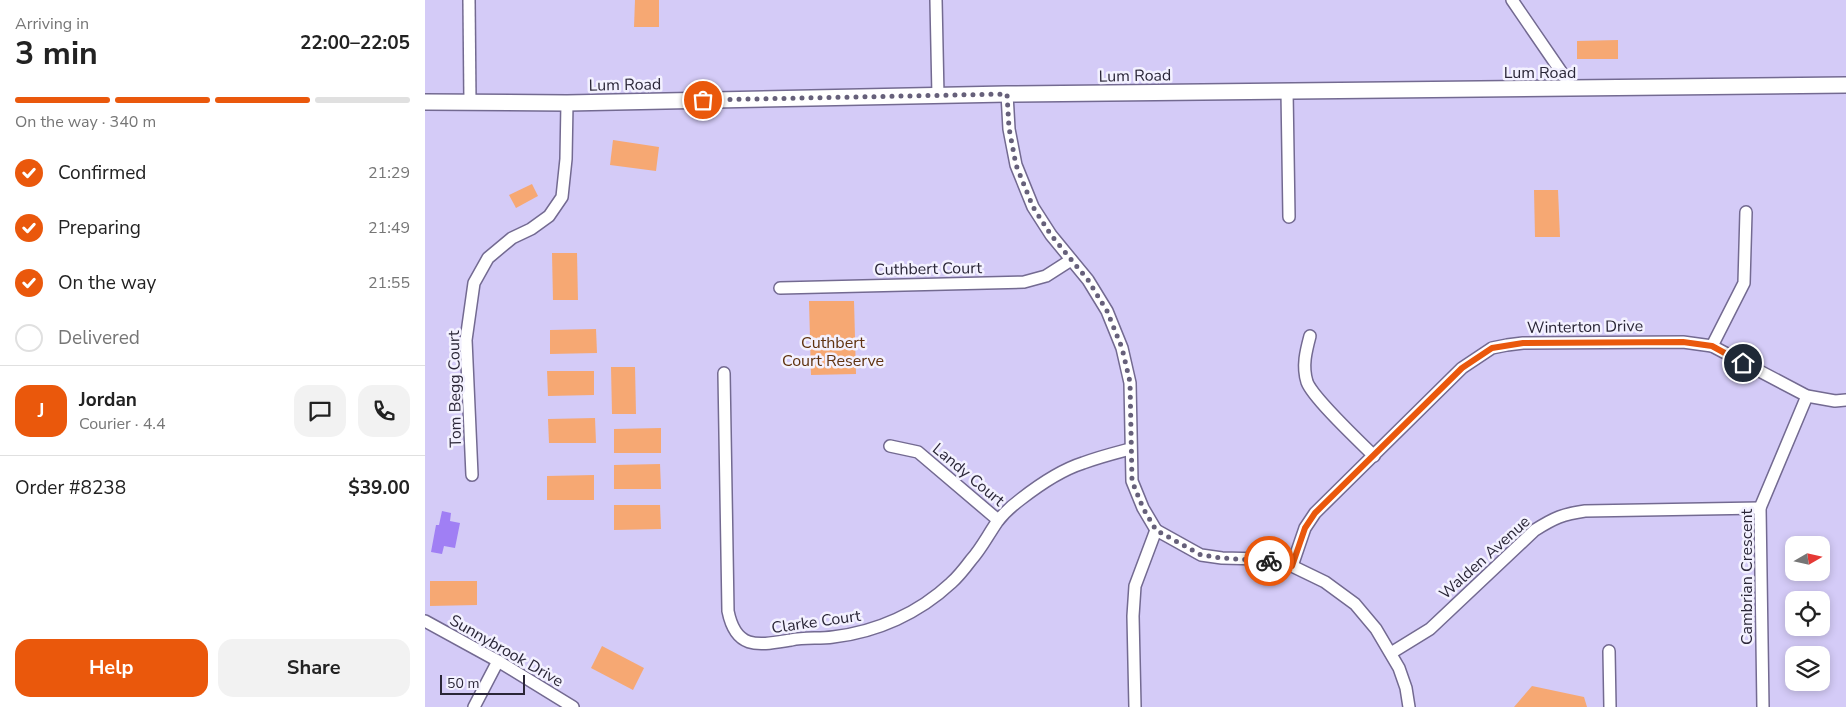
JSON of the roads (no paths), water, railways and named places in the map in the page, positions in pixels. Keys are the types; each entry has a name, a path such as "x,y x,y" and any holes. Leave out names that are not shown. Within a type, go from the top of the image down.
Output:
{"street":[{"path":"469,0 470,102"},
{"path":"936,0 938,96"},
{"path":"1511,0 1573,90"},
{"name":"Lum Road","path":"425,102 567,103 1007,94 1573,90 1846,85"},
{"path":"1287,91 1289,217"},
{"path":"1007,94 1009,128 1016,165 1033,207 1051,235 1088,280 1107,311 1122,348 1130,382 1132,481 1143,508 1156,530 1201,555 1222,558 1263,559 1292,566 1325,582 1355,604 1376,628 1391,652 1406,688 1409,707"},
{"name":"Tom Begg Court","path":"472,475 466,340 474,283 488,258 512,238 531,229 549,216 562,198 566,159 567,103"},
{"path":"1712,346 1745,283 1746,212"},
{"name":"Cuthbert Court","path":"779,288 1024,282 1045,276 1071,260"},
{"path":"1311,336 1304,358 1307,382 1315,394 1374,456"},
{"name":"Winterton Drive","path":"1292,566 1305,528 1315,513 1462,368 1492,348 1523,343 1683,342 1712,346 1807,396 1835,401 1846,400"},
{"name":"Clarke Court","path":"724,373 728,611 730,624 737,634 749,643 766,645 794,639 832,637 867,631 905,616 927,603 952,583 977,554 998,520 1020,499 1045,482 1082,463 1131,449"},
{"name":"Cambrian Crescent","path":"1763,707 1760,508 1807,396"},
{"name":"Landy Court","path":"890,446 918,452 998,520"},
{"name":"Walden Avenue","path":"1391,652 1429,629 1535,530 1566,514 1585,511 1760,508"},
{"path":"1135,707 1133,616 1135,586 1156,530"},
{"name":"Sunnybrook Drive","path":"425,621 498,661 573,707"},
{"path":"1609,651 1610,707"},
{"path":"474,707 498,661"}],"park label":[{"name":"Cuthbert Court Reserve","path":"833,351"}]}
